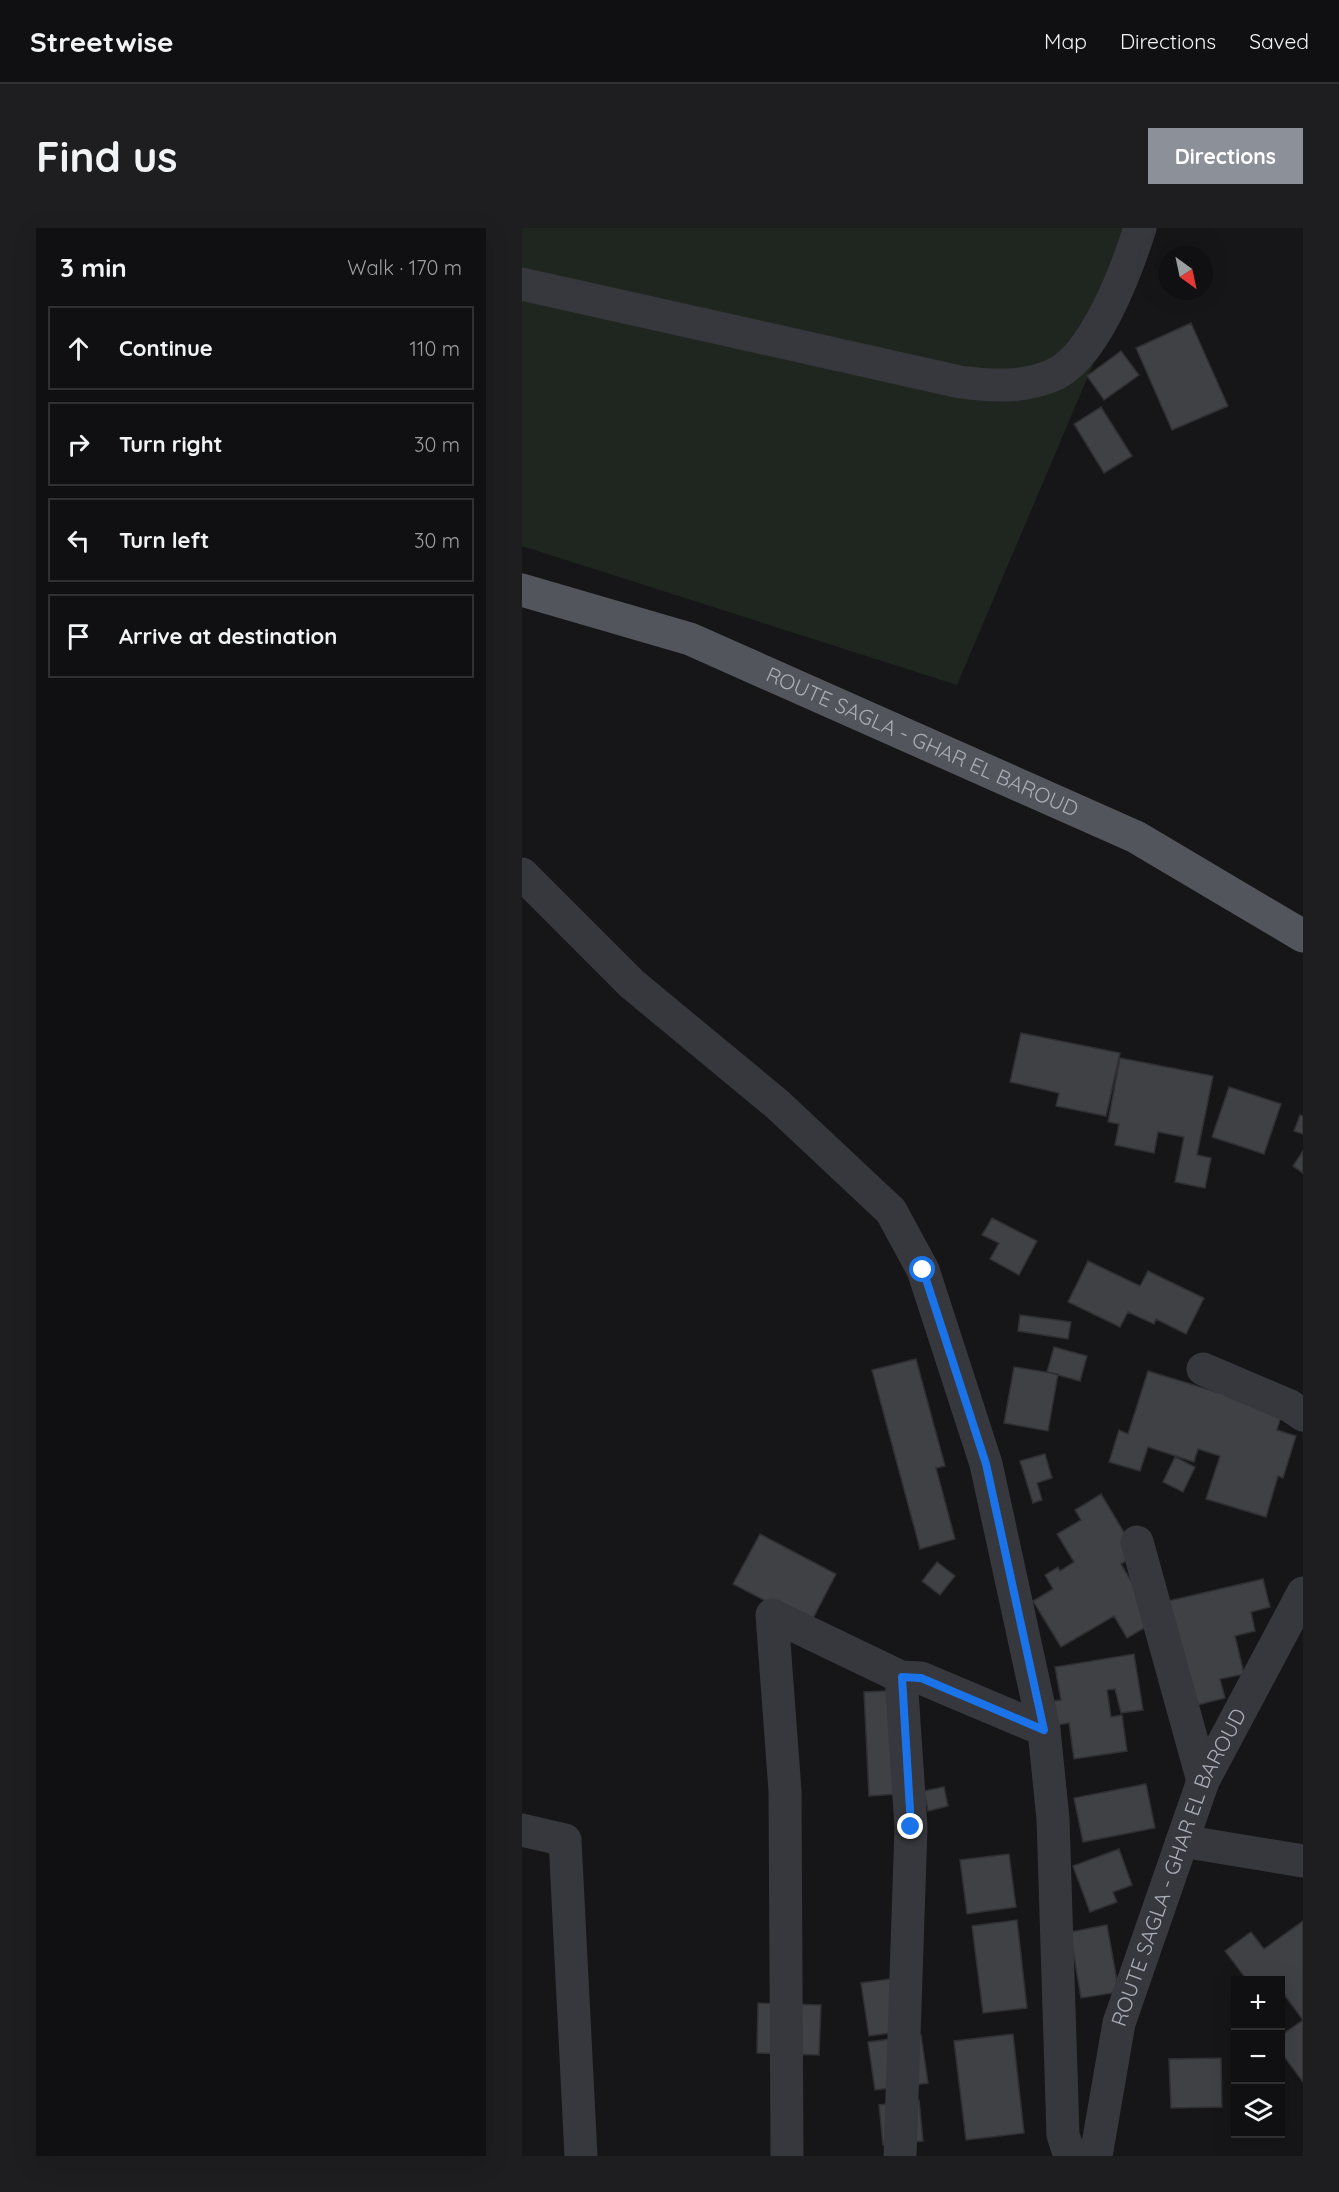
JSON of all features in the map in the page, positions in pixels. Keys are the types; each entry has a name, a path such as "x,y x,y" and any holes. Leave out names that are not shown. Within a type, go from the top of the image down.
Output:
{"main road":[{"name":"ROUTE SAGLA - GHAR EL BAROUD","path":"522,590 701,643 1136,837 1303,936"}],"street":[{"path":"522,284 960,382 998,387 1023,384 1054,375 1072,360 1095,333 1125,276 1140,228"},
{"path":"522,874 632,984 777,1104 891,1211 923,1270 986,1464 1044,1730 1053,1819 1063,2135 1070,2156"},
{"path":"1203,1369 1303,1415"},
{"path":"1137,1542 1203,1780"},
{"name":"ROUTE SAGLA - GHAR EL BAROUD","path":"1096,2156 1119,2023 1203,1780 1303,1593"},
{"path":"787,2156 785,1791 772,1615 902,1677 921,1678 1044,1730"},
{"path":"900,2156 911,1827 902,1677"},
{"path":"522,1830 564,1840 581,2156"},
{"path":"1182,1841 1303,1861"}],"shaded area":[{"path":"522,228 1151,228 957,685 522,546"}],"building":[{"path":"1191,323 1228,406 1172,430 1136,348"},
{"path":"1121,351 1139,375 1104,400 1087,376"},
{"path":"1101,407 1132,456 1104,473 1074,424"},
{"path":"1021,1033 1120,1053 1106,1116 1056,1106 1059,1093 1010,1082"},
{"path":"1120,1058 1213,1076 1197,1155 1211,1158 1205,1188 1175,1182 1184,1137 1158,1132 1154,1153 1115,1145 1119,1124 1108,1122"},
{"path":"1229,1087 1281,1104 1264,1154 1212,1137"},
{"path":"1300,1115 1303,1116 1303,1134 1294,1131"},
{"path":"1303,1151 1303,1173 1293,1166"},
{"path":"992,1218 1037,1241 1019,1275 990,1259 999,1243 982,1235"},
{"path":"1088,1261 1140,1286 1148,1271 1204,1298 1186,1334 1156,1319 1154,1324 1128,1312 1120,1327 1068,1302"},
{"path":"1020,1315 1071,1322 1068,1339 1018,1331"},
{"path":"1054,1347 1087,1356 1080,1381 1047,1372"},
{"path":"916,1359 945,1466 936,1468 955,1539 920,1549 872,1370"},
{"path":"1014,1367 1058,1374 1048,1431 1004,1423"},
{"path":"1148,1371 1282,1412 1277,1430 1296,1436 1283,1478 1278,1476 1266,1517 1206,1499 1220,1456 1198,1449 1194,1462 1148,1447 1140,1471 1109,1462 1119,1430 1128,1434"},
{"path":"1045,1454 1052,1478 1037,1483 1042,1500 1033,1503 1020,1461"},
{"path":"1175,1457 1195,1467 1183,1492 1163,1482"},
{"path":"1101,1494 1137,1554 1121,1564 1155,1622 1127,1638 1114,1616 1061,1647 1033,1601 1053,1589 1045,1575 1058,1567 1060,1571 1074,1562 1057,1534 1081,1520 1075,1510"},
{"path":"760,1534 836,1574 810,1624 733,1584"},
{"path":"937,1562 955,1576 940,1595 922,1581"},
{"path":"1263,1579 1270,1607 1251,1612 1255,1631 1235,1636 1244,1674 1220,1679 1225,1698 1193,1706 1168,1601"},
{"path":"1134,1654 1143,1710 1121,1713 1115,1689 1107,1690 1111,1717 1122,1715 1127,1751 1074,1759 1069,1723 1058,1725 1054,1701 1061,1700 1055,1667"},
{"path":"909,1690 913,1793 869,1796 864,1692"},
{"path":"1146,1784 1155,1828 1083,1842 1074,1798"},
{"path":"944,1787 948,1806 928,1811 924,1791"},
{"path":"1119,1849 1132,1885 1113,1892 1117,1902 1090,1912 1073,1866"},
{"path":"1009,1854 1016,1907 967,1914 960,1860"},
{"path":"1017,1920 1027,2008 983,2013 972,1926"},
{"path":"1303,1921 1303,2020 1285,1996 1285,1976 1244,1976 1225,1951 1251,1932 1264,1949"},
{"path":"1107,1925 1119,1992 1081,1998 1070,1932"},
{"path":"912,1976 919,2029 869,2036 861,1983"},
{"path":"758,2003 821,2005 819,2055 757,2053"},
{"path":"1303,2020 1303,2082 1285,2058 1285,2033"},
{"path":"1013,2034 1024,2133 966,2140 954,2041"},
{"path":"921,2035 928,2083 875,2090 868,2042"},
{"path":"1221,2058 1222,2107 1171,2108 1169,2059"},
{"path":"919,2100 923,2141 883,2145 879,2105"}],"route":[{"path":"911,1827 902,1677 921,1678 1044,1730 986,1464 923,1270"}]}
